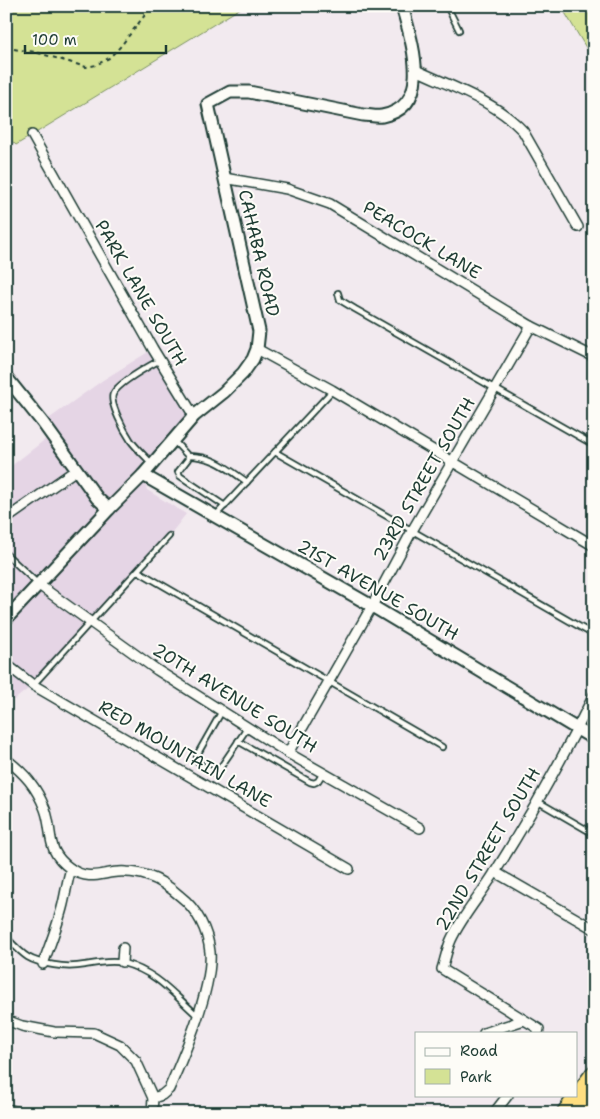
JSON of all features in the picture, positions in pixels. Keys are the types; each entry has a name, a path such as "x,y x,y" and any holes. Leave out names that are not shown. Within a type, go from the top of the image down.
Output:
{"highway":[{"path":"566,1113 594,1075"},
{"path":"580,1113 594,1097"}],"street":[{"name":"CAHABA ROAD","path":"6,619 153,465 194,416 224,392 243,373 253,359 257,349 259,331 208,104 230,92 249,92 362,115 381,116 397,110 408,99 414,85 416,70 402,6"},
{"path":"416,70 494,107 514,121 523,131 578,226"},
{"name":"PARK LANE SOUTH","path":"32,135 194,416"},
{"name":"PEACOCK LANE","path":"224,178 287,189 330,204 531,326 594,358"},
{"name":"23RD STREET SOUTH","path":"288,752 372,606 412,531 531,326"},
{"path":"257,349 332,390 594,546"},
{"path":"7,379 43,424 97,498 109,509"},
{"path":"6,519 76,470"},
{"name":"21ST AVENUE SOUTH","path":"143,475 372,606 594,738"},
{"name":"20TH AVENUE SOUTH","path":"39,585 157,670 288,752 420,828"},
{"name":"RED MOUNTAIN LANE","path":"6,664 33,685 349,870"},
{"name":"22ND STREET SOUTH","path":"538,1032 539,1029 442,969 451,941 495,872 577,729 594,695"},
{"path":"6,759 25,774 36,789 46,811 50,841 56,855 71,869 83,875 97,877 125,871 149,876 169,887 189,903 205,928 210,952 205,994 170,1089 162,1095 153,1098"},
{"path":"43,964 58,923 71,869"},
{"path":"495,872 594,929"},
{"path":"122,962 123,948"},
{"path":"6,1020 22,1026 54,1032 94,1033 120,1045 136,1061 153,1098 152,1113"},
{"path":"487,1032 524,1020"},
{"path":"494,1113 507,1096"}],"lane":[{"path":"447,6 459,30"},
{"path":"338,293 340,300 354,309 594,444"},
{"path":"153,465 131,441 111,400 114,392 140,371 160,360"},
{"path":"215,516 332,390"},
{"path":"173,441 188,456 202,456 222,464 247,482"},
{"path":"275,452 594,635"},
{"path":"188,456 188,459 178,472 180,476 225,506"},
{"path":"33,685 169,536"},
{"path":"6,554 39,585"},
{"path":"138,571 442,747"},
{"path":"222,711 197,755 198,762 213,772 216,773 248,727"},
{"path":"238,741 310,782 318,781 323,773"},
{"path":"536,801 594,834"},
{"path":"6,937 26,957 43,964 66,967 104,962 122,962 151,974 171,988 198,1016"},
{"path":"6,1107 32,1113"}],"path":[{"path":"6,48 36,52 86,67 96,65 109,58 120,47 152,6"}],"shaded area":[{"path":"153,349 194,416 143,476 147,490 186,514 169,536 33,685 14,700 6,695 6,470 51,435 43,423 103,380"}],"green space":[{"path":"6,6 244,6 16,145 6,136"},
{"path":"561,6 594,6 594,61"}]}
